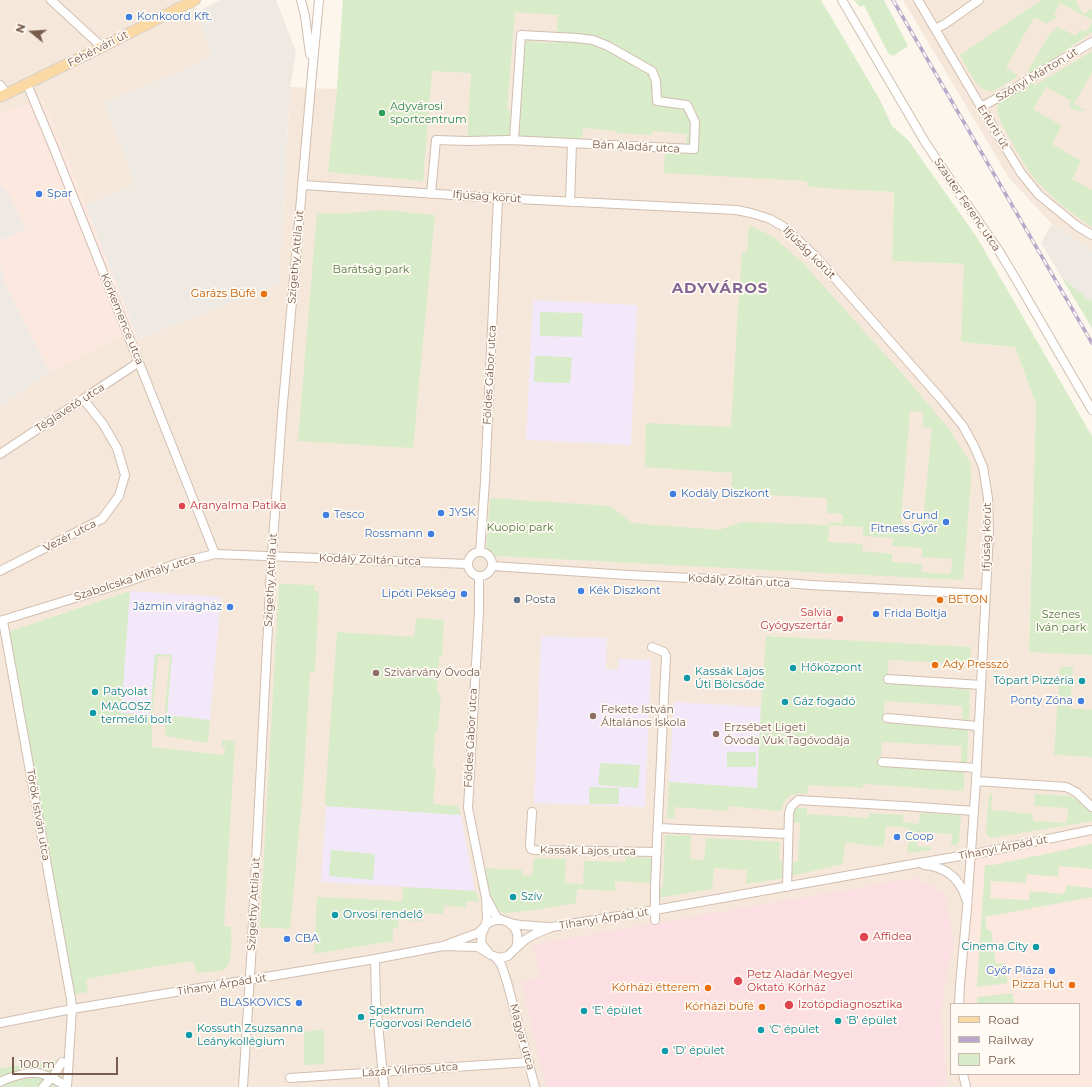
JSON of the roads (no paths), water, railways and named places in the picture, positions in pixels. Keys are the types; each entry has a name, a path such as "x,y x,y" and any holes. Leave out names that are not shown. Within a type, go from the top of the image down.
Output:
{"main road":[{"name":"Fehérvári út","path":"3,95 195,0"}],"street":[{"path":"51,0 102,47"},
{"name":"Szigethy Attila út","path":"301,0 305,16 312,74"},
{"name":"Szigethy Attila út","path":"243,1087 272,556 282,415 319,0"},
{"name":"Szauter Ferenc utca","path":"842,0 925,142 999,251 1092,410"},
{"name":"Erfurti út","path":"918,0 1021,173 1039,195 1077,226 1092,235"},
{"path":"935,29 945,24 979,0"},
{"name":"Bán Aladár utca","path":"431,194 436,140 514,140 694,149 695,122 687,105 657,101 656,82 652,71 608,46 593,40 578,38 521,35 514,140"},
{"name":"Szőnyi Márton út","path":"981,107 1092,42"},
{"name":"Körkemence utca","path":"27,84 215,554"},
{"path":"0,85 3,95"},
{"path":"570,202 572,143"},
{"name":"Ifjúság körút","path":"303,185 498,198 736,210 770,219 784,227 817,258 963,426 983,467 988,498 990,534 978,726 977,768 959,1003"},
{"name":"Földes Gábor utca","path":"480,552 485,487 498,198"},
{"name":"Téglavető utca","path":"0,454 84,400 139,362"},
{"name":"Vezér utca","path":"0,571 102,519 119,496 125,475 117,448 103,424 84,400"},
{"path":"480,552 488,556 492,566 488,572 479,576 471,572 468,564 472,556 480,552"},
{"name":"Szabolcska Mihály utca","path":"2,621 126,582 178,563 215,554 272,556"},
{"name":"Kodály Zoltán utca","path":"272,556 468,564"},
{"name":"Kodály Zoltán utca","path":"492,566 628,575 775,582 818,586 986,594"},
{"name":"Földes Gábor utca","path":"479,576 479,610 468,808 486,898 485,926"},
{"name":"Török István utca","path":"2,621 72,1009 64,1085"},
{"path":"652,647 664,652 666,656 657,852"},
{"path":"888,679 981,685"},
{"path":"887,718 978,726"},
{"path":"882,762 977,768"},
{"path":"976,781 1066,787 1076,792 1092,807"},
{"path":"787,887 789,813 791,807 798,800 974,810"},
{"name":"Kassák Lajos utca","path":"532,812 530,846 531,849 534,850 657,852"},
{"path":"658,828 788,834"},
{"name":"Tihanyi Árpád út","path":"443,946 478,948 500,958 508,956 526,939 552,927 990,851 1092,830"},
{"name":"Tihanyi Árpád út","path":"655,920 657,852"},
{"name":"Tihanyi Árpád út","path":"913,864 935,866 945,870 958,881 963,891 967,908"},
{"name":"Földes Gábor utca","path":"486,898 496,916 505,921"},
{"name":"Tihanyi Árpád út","path":"0,1023 72,1009 249,981 443,946 478,933 492,920 522,925 552,927"},
{"path":"505,921 512,925 517,932 518,940 516,948"},
{"path":"485,926 482,933 481,943 493,956"},
{"name":"Magyar utca","path":"493,956 503,969 535,1087"},
{"name":"Magyar utca","path":"508,956 506,969 508,987"},
{"path":"375,959 376,1002 384,1087"},
{"path":"44,1087 52,1078 62,1062"},
{"name":"Lázár Vilmos utca","path":"290,1078 529,1062"},
{"path":"0,1082 23,1075 37,1073 52,1078 64,1085"},
{"path":"963,1075 966,1087"}],"railway":[{"path":"893,0 1092,343"}],"place":[{"name":"Konkoord Kft.","path":"129,17"},
{"name":"Adyvárosi sportcentrum","path":"382,113"},
{"name":"Spar","path":"39,194"},
{"name":"Garázs Büfé","path":"264,294"},
{"name":"Kodály Diszkont","path":"673,494"},
{"name":"Aranyalma Patika","path":"182,506"},
{"name":"JYSK","path":"441,513"},
{"name":"Tesco","path":"326,515"},
{"name":"Grund Fitness Győr","path":"946,522"},
{"name":"Rossmann","path":"431,534"},
{"name":"Kék Diszkont","path":"581,591"},
{"name":"Lipóti Pékség","path":"464,594"},
{"name":"Posta","path":"517,600"},
{"name":"BETON","path":"940,600"},
{"name":"Jázmin virágház","path":"230,607"},
{"name":"Frida Boltja","path":"876,614"},
{"name":"Salvia Gyógyszertár","path":"840,619"},
{"name":"Ady Presszó","path":"935,665"},
{"name":"Hőközpont","path":"793,668"},
{"name":"Szivárvány Óvoda","path":"376,673"},
{"name":"Kassák Lajos Úti Bölcsőde","path":"687,678"},
{"name":"Tópart Pizzéria","path":"1082,681"},
{"name":"Patyolat","path":"95,692"},
{"name":"Ponty Zóna","path":"1081,701"},
{"name":"Gáz fogadó","path":"785,702"},
{"name":"MAGOSZ termelői bolt","path":"93,713"},
{"name":"Fekete István Általános Iskola","path":"593,716"},
{"name":"Erzsébet Ligeti Óvoda Vuk Tagóvodája","path":"716,734"},
{"name":"Coop","path":"897,837"},
{"name":"Szív","path":"513,897"},
{"name":"Orvosi rendelő","path":"335,915"},
{"name":"Affidea","path":"864,937"},
{"name":"CBA","path":"287,939"},
{"name":"Cinema City","path":"1036,947"},
{"name":"Győr Pláza","path":"1052,971"},
{"name":"Petz Aladár Megyei Oktató Kórház","path":"738,981"},
{"name":"Pizza Hut","path":"1072,985"},
{"name":"Kórházi étterem","path":"708,988"},
{"name":"BLASKOVICS","path":"299,1003"},
{"name":"Izotópdiagnosztika","path":"789,1005"},
{"name":"Kórházi büfé","path":"762,1007"},
{"name":"'E' épület","path":"584,1011"},
{"name":"Spektrum Fogorvosi Rendelő","path":"361,1017"},
{"name":"'B' épület","path":"838,1021"},
{"name":"'C' épület","path":"761,1030"},
{"name":"Kossuth Zsuzsanna Leánykollégium","path":"189,1035"},
{"name":"'D' épület","path":"665,1051"}],"district":[{"name":"ADYVÁROS","path":"720,289"}],"park label":[{"name":"Barátság park","path":"371,270"},
{"name":"Kuopio park","path":"520,528"},
{"name":"Szenes Iván park","path":"1061,621"}]}
